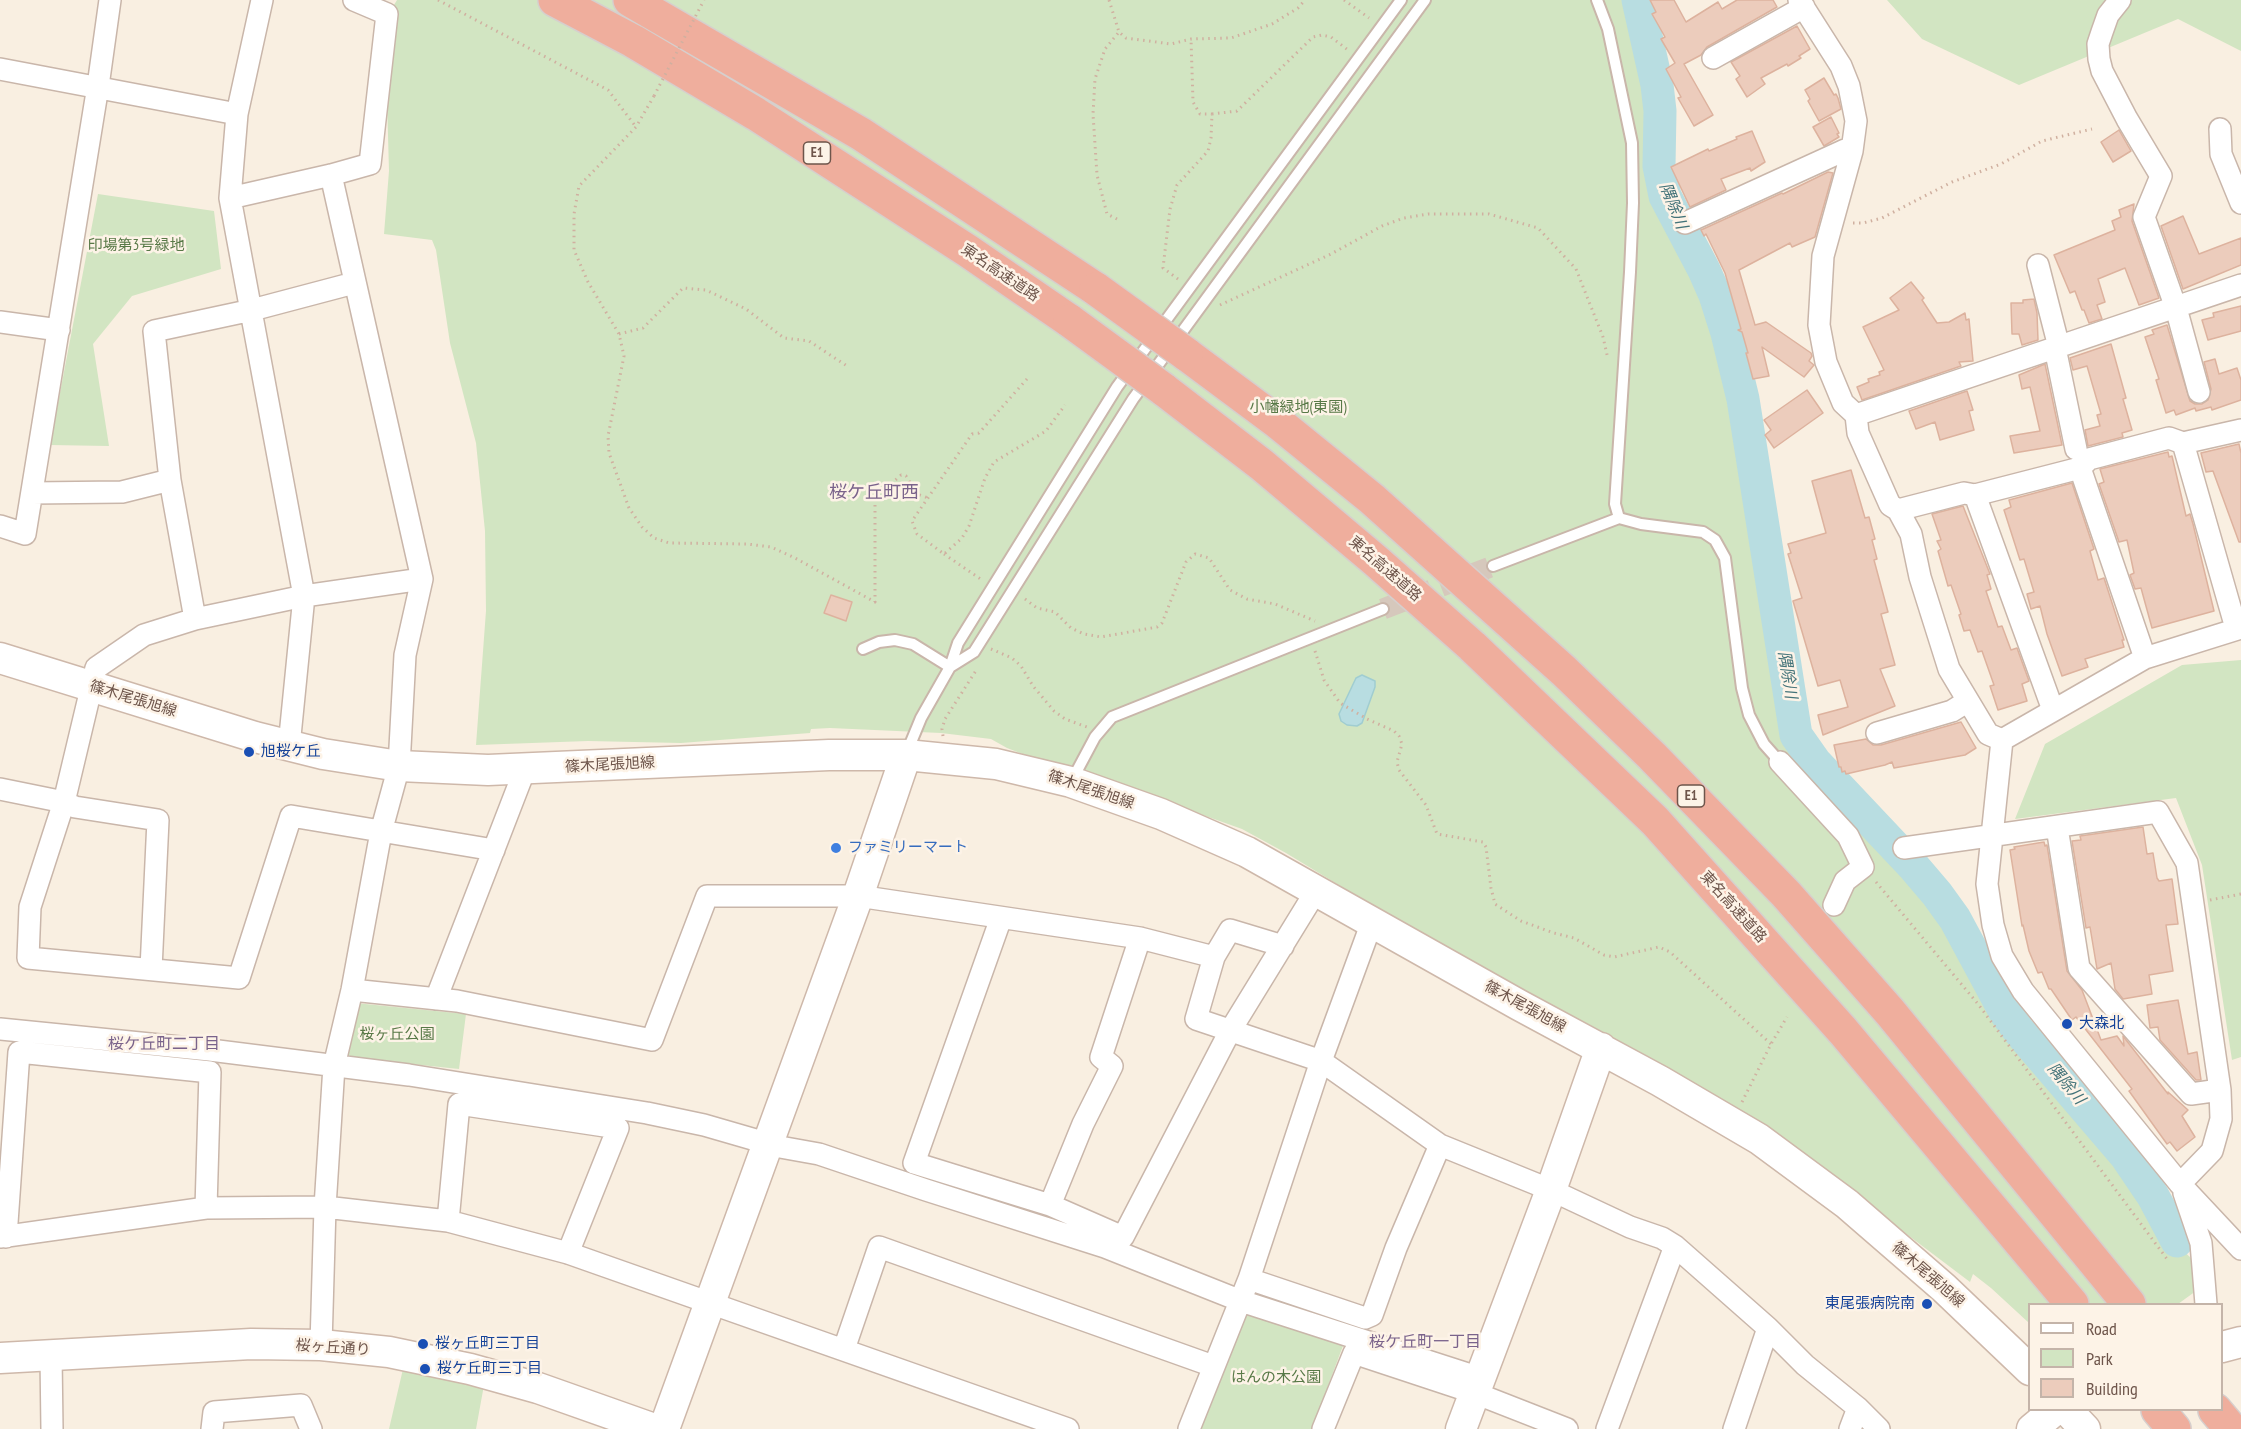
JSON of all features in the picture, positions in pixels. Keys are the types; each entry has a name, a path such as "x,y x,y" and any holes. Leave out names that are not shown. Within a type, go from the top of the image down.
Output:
{"highway":[{"name":"東名高速道路","path":"555,0 633,41 756,114 968,251 1163,389 1262,465 1376,561 1472,646 1655,821 1843,1032 2070,1303"},
{"name":"E1","path":"630,0 861,134 1096,289 1276,421 1372,499 1564,671 1653,756 1786,894 1890,1012 2127,1303"},
{"path":"2216,1411 2231,1429"}],"main road":[{"name":"篠木尾張旭線","path":"0,658 289,746 399,766 488,770 829,755 906,755 996,764 1071,782 1161,814 1246,852 1731,1122 1847,1204 1944,1288 2028,1368"},
{"path":"664,1429 858,896 906,755"},
{"path":"1461,1429 1551,1190 1601,1048"},
{"path":"2223,1347 2241,1342"},
{"name":"桜ヶ丘通り","path":"0,1358 251,1344 321,1345 389,1352 470,1368 538,1388 654,1429"},
{"path":"2032,1429 2054,1411"},
{"path":"2068,1411 2085,1429"}],"street":[{"path":"0,526 25,534 110,0"},
{"path":"262,0 237,114 230,198 304,596 289,746"},
{"path":"230,198 331,176 370,164 387,14 354,0"},
{"path":"2120,0 2108,15 2098,44 2099,59 2102,71 2127,119 2161,176 2144,217 2176,309 2199,392"},
{"path":"1713,58 1801,3 1841,66 1849,86 1856,121 1852,151 1823,256 1819,325 1826,362 1843,403 1856,415 1858,433 1890,505 1898,510 1911,534 1920,577 1949,669 1988,734 2002,740"},
{"path":"0,69 237,114"},
{"path":"2220,129 2218,139 2221,154 2241,202"},
{"path":"1685,223 1845,150 1852,151"},
{"path":"321,1345 325,1207 334,1066 352,990 381,832 399,766 405,655 422,579 331,176"},
{"path":"2038,265 2057,347 2078,458 2145,658"},
{"path":"195,619 170,480 154,331 252,310 354,283"},
{"path":"1856,415 2176,309 2241,285"},
{"path":"0,322 59,330"},
{"path":"1898,510 1964,493 1975,495 2078,458 2088,459 2169,438 2182,443 2241,430"},
{"path":"2002,740 2145,658 2238,628 2182,443"},
{"path":"32,493 122,492 170,480"},
{"path":"1975,495 2053,710"},
{"path":"422,579 304,596 195,619 144,635 96,668 64,802 30,907 28,958 239,978 291,816 494,850"},
{"path":"1877,732 1952,711 1968,701"},
{"path":"2002,740 1987,884 1992,925 2002,956 2023,990 2180,1184 2241,1249"},
{"path":"1780,762 1848,836 1863,867 1845,881 1834,905"},
{"path":"436,999 525,769"},
{"path":"0,789 64,802 75,807 158,820 151,969"},
{"path":"1904,848 2158,812 2187,863 2220,1090 2221,1119 2212,1151 2180,1184"},
{"path":"2057,827 2079,968 2191,1094 2220,1090"},
{"path":"1001,918 914,1163 1050,1205 1123,1237 1230,1031 1316,891"},
{"path":"352,990 457,1001 652,1040 707,896 858,896 1140,938 1214,957"},
{"path":"1189,1429 1213,1366 1242,1301 1321,1061 1372,922"},
{"path":"1283,946 1230,930 1214,957 1196,1019 1321,1061 1440,1145 1551,1190 1630,1227 1662,1238 1675,1246 1879,1429"},
{"path":"1050,1205 1083,1124 1112,1066 1101,1057 1140,938"},
{"path":"0,1029 202,1049 429,1078 647,1113 819,1154 1105,1247 1242,1301 1477,1386 1567,1429"},
{"path":"206,1208 210,1072 19,1052 3,1237 206,1208 325,1207 448,1221 568,1252 1068,1429"},
{"path":"448,1221 459,1104 618,1128 568,1252"},
{"path":"1249,1279 1365,1318 1372,1316 1396,1248 1440,1145"},
{"path":"2180,1184 2201,1243 2206,1303"},
{"path":"1607,1429 1675,1246"},
{"path":"844,1349 879,1247 1213,1366"},
{"path":"1734,1429 1768,1328"},
{"path":"1323,1429 1354,1353 1477,1386"},
{"path":"51,1356 52,1429"},
{"path":"212,1429 214,1412 302,1405 311,1429"},
{"path":"1850,1429 1858,1408"}],"lane":[{"path":"906,755 921,718 950,668 958,644 1116,387 1401,0"},
{"path":"950,668 974,652 1133,399 1425,0"},
{"path":"1597,0 1608,29 1632,143 1633,203 1615,504 1619,518"},
{"path":"1493,566 1619,518 1641,524 1703,531 1715,540 1725,558 1742,688 1749,715 1764,744 1780,762"},
{"path":"1071,782 1101,729 1112,717 1383,609"},
{"path":"863,649 879,642 895,640 913,644 950,668"}],"path":[{"path":"438,0 608,90 636,127"},
{"path":"704,0 636,127 579,186 574,214 574,250 588,282 619,334 624,356 608,436 609,453 629,508 642,527 654,538 669,543 747,544 771,547 875,602 875,498 901,475 906,476 917,494 928,498"},
{"path":"1109,0 1119,32 1126,38 1171,44 1191,39 1231,38 1241,35 1272,24 1298,8 1305,0"},
{"path":"1344,0 1371,19 1365,27"},
{"path":"1117,219 1107,214 1096,175 1093,114 1095,79 1105,49 1119,32"},
{"path":"1191,39 1193,102 1200,114 1237,111 1313,37 1322,34 1331,37 1348,50 1354,42"},
{"path":"1180,280 1163,268 1170,209 1177,185 1208,151 1212,114"},
{"path":"1832,221 1863,223 1882,218 1952,182 2001,164 2042,141 2092,129"},
{"path":"1215,308 1331,254 1382,226 1404,218 1428,214 1490,213 1538,228 1576,269 1603,337 1611,369 1623,384"},
{"path":"619,334 644,328 683,288 706,290 746,309 784,338 809,341 847,366"},
{"path":"993,587 917,534 912,520 972,434 979,433 1027,379"},
{"path":"944,554 962,538 969,525 985,478 994,462 1047,431 1065,405"},
{"path":"1021,597 1037,608 1054,612 1071,628 1084,634 1101,637 1157,627 1162,623 1186,562 1195,554 1209,558 1230,590 1246,599 1275,604 1298,613 1330,630"},
{"path":"1310,638 1324,680 1340,703 1394,731 1399,736 1402,744 1397,762 1399,770 1426,805 1437,834 1483,842 1486,847 1495,904 1521,921 1574,938 1604,955 1614,957 1659,947 1670,952 1770,1044"},
{"path":"990,648 1012,658 1021,666 1054,711 1065,719 1082,726 1101,729"},
{"path":"1863,867 1978,1004 2167,1259"},
{"path":"2193,904 2241,894"},
{"path":"1731,1122 1770,1044 1787,1017"}],"green space":[{"name":"小幡緑地(東園)","path":"397,0 1633,0 1654,96 1655,211 1684,229 1708,257 1733,329 1754,429 1805,761 1900,864 1951,925 2013,1030 2123,1161 2173,1241 2192,1259 2196,1291 2179,1303 2028,1303 2028,1322 1973,1274 1970,1282 1876,1211 1286,853 1242,829 1158,799 1093,781 1007,748 991,739 941,733 830,728 811,729 810,733 681,743 588,741 476,745 486,611 485,531 476,443 450,343 436,250 432,240 384,234 389,171 387,100 394,5"},
{"path":"1887,0 2241,0 2241,51 2178,19 2019,85 1922,39"},
{"name":"印場第3号緑地","path":"98,194 214,211 221,269 132,296 93,344 109,446 50,445"},
{"path":"2241,660 2241,1057 2232,1060 2202,865 2176,798 2015,819 2045,744 2182,665"},
{"name":"桜ヶ丘公園","path":"355,1003 466,1014 459,1069 345,1057"},
{"name":"はんの木公園","path":"1247,1311 1344,1343 1312,1429 1201,1429"},
{"path":"403,1369 484,1385 476,1429 389,1429"}],"water":[{"path":"1362,675 1375,681 1375,687 1362,723 1357,726 1347,725 1341,721 1339,714 1356,678"}],"building":[{"path":"1650,0 1674,0 1686,22 1718,2 1722,9 1737,0 1773,0 1777,7 1707,47 1701,55 1684,64 1713,115 1694,126 1678,98 1681,97 1666,69 1675,63 1661,39 1665,37 1652,14 1656,12"},
{"path":"1797,26 1810,49 1788,66 1787,64 1761,78 1765,84 1747,97 1736,79 1740,76 1731,62"},
{"path":"1824,78 1834,95 1836,94 1841,109 1819,121 1805,90"},
{"path":"1831,117 1839,137 1824,146 1813,127"},
{"path":"2119,130 2131,151 2113,162 2101,142"},
{"path":"1752,131 1765,162 1751,171 1750,168 1721,179 1726,190 1690,207 1671,167"},
{"path":"1828,172 1833,173 1815,237 1792,247 1790,243 1739,270 1755,325 1766,322 1811,353 1809,361 1814,365 1804,377 1762,347 1769,376 1753,379 1742,332 1738,330 1741,329 1725,273 1706,234 1704,236 1701,230"},
{"path":"2134,204 2132,221 2159,298 2139,305 2125,268 2098,279 2105,302 2097,305 2102,319 2089,323 2075,291 2070,293 2054,255 2115,230 2112,221 2121,217 2119,210"},
{"path":"2183,216 2199,254 2241,238 2241,265 2183,289 2161,226"},
{"path":"1911,282 1924,298 1922,300 1937,323 1949,322 1965,313 1966,320 1969,319 1973,361 1959,362 1961,366 1862,400 1857,387 1869,382 1868,379 1880,375 1879,372 1884,370 1863,327 1899,310 1890,298"},
{"path":"2034,299 2038,340 2022,345 2019,334 2012,334 2011,303 2023,303 2023,300"},
{"path":"2241,306 2241,331 2208,340 2202,320 2214,317 2213,313"},
{"path":"2167,325 2190,401 2202,404 2208,400 2211,389 2204,362 2215,359 2219,374 2237,368 2241,380 2241,400 2212,410 2211,407 2196,411 2195,408 2176,415 2174,410 2166,413 2156,380 2159,379 2145,337 2154,334 2152,330"},
{"path":"2111,344 2132,430 2122,433 2123,437 2088,446 2085,430 2100,426 2097,415 2101,414 2087,366 2073,370 2070,358"},
{"path":"2045,364 2062,445 2014,453 2010,436 2040,431 2030,387 2022,389 2019,375"},
{"path":"1807,390 1823,413 1774,448 1765,435 1771,430 1764,420"},
{"path":"1967,391 1973,410 1969,411 1974,430 1940,440 1935,422 1916,429 1909,411"},
{"path":"2239,444 2241,453 2241,542 2239,542 2213,471 2206,472 2201,453"},
{"path":"2168,452 2169,457 2172,456 2186,516 2190,514 2193,524 2214,611 2152,628 2141,588 2135,589 2130,575 2134,573 2127,540 2119,542 2099,484 2104,482 2100,469"},
{"path":"1851,470 1865,518 1869,517 1875,539 1872,540 1877,559 1874,560 1888,612 1881,614 1895,665 1880,669 1895,706 1823,735 1818,715 1848,707 1840,680 1818,686 1793,601 1802,598 1788,554 1791,553 1788,544 1826,533 1812,481"},
{"path":"2072,483 2094,549 2090,551 2098,580 2104,578 2124,640 2122,640 2124,647 2085,659 2088,667 2062,676 2040,606 2031,609 2027,594 2034,592 2024,559 2020,560 2004,510 2011,507 2009,500"},
{"path":"1963,506 1990,574 1987,575 1991,589 1986,591 1998,627 2002,626 2011,650 2017,648 2029,681 2022,684 2027,701 1998,710 1990,686 1994,685 1982,651 1978,652 1970,630 1964,631 1959,615 1961,614 1951,585 1948,586 1938,551 1941,549 1937,541 1941,540 1932,514"},
{"path":"831,595 852,602 846,621 824,613"},
{"path":"1961,722 1976,748 1965,755 1894,768 1892,762 1846,774 1839,767 1834,745 1866,739 1873,745 1881,745"},
{"path":"2143,827 2147,854 2153,853 2157,878 2159,881 2172,879 2178,924 2166,925 2173,971 2149,975 2152,994 2123,999 2115,989 2111,963 2097,969 2090,927 2086,928 2072,841 2081,840 2080,836"},
{"path":"2044,842 2045,846 2047,845 2067,971 2082,990 2101,1040 2117,1036 2124,1046 2123,1036 2168,1094 2168,1092 2188,1110 2182,1116 2195,1137 2177,1151 2170,1142 2167,1144 2129,1091 2132,1089 2076,1017 2072,1020 2049,989 2042,972 2038,973 2022,926 2010,850 2015,849 2014,847"},
{"path":"2178,1000 2188,1054 2197,1052 2201,1080 2196,1080 2160,1040 2158,1027 2150,1028 2147,1005"}],"waterway":[{"name":"隅除川","path":"1638,0 1657,85 1660,111 1659,166 1665,196 1715,295 1743,399 1796,735 1815,762 1937,894 1955,919 2005,1012 2126,1156 2153,1196 2177,1241"}],"tunnel":[{"path":"1383,609 1493,566"}],"place":[{"name":"旭桜ケ丘","path":"249,752"},
{"name":"ファミリーマート","path":"836,848"},
{"name":"大森北","path":"2067,1024"},
{"name":"東尾張病院南","path":"1927,1304"},
{"name":"桜ヶ丘町三丁目","path":"423,1344"},
{"name":"桜ケ丘町三丁目","path":"425,1369"}],"district":[{"name":"桜ケ丘町西","path":"874,493"},
{"name":"桜ケ丘町二丁目","path":"164,1044"},
{"name":"桜ケ丘町一丁目","path":"1425,1342"}]}
